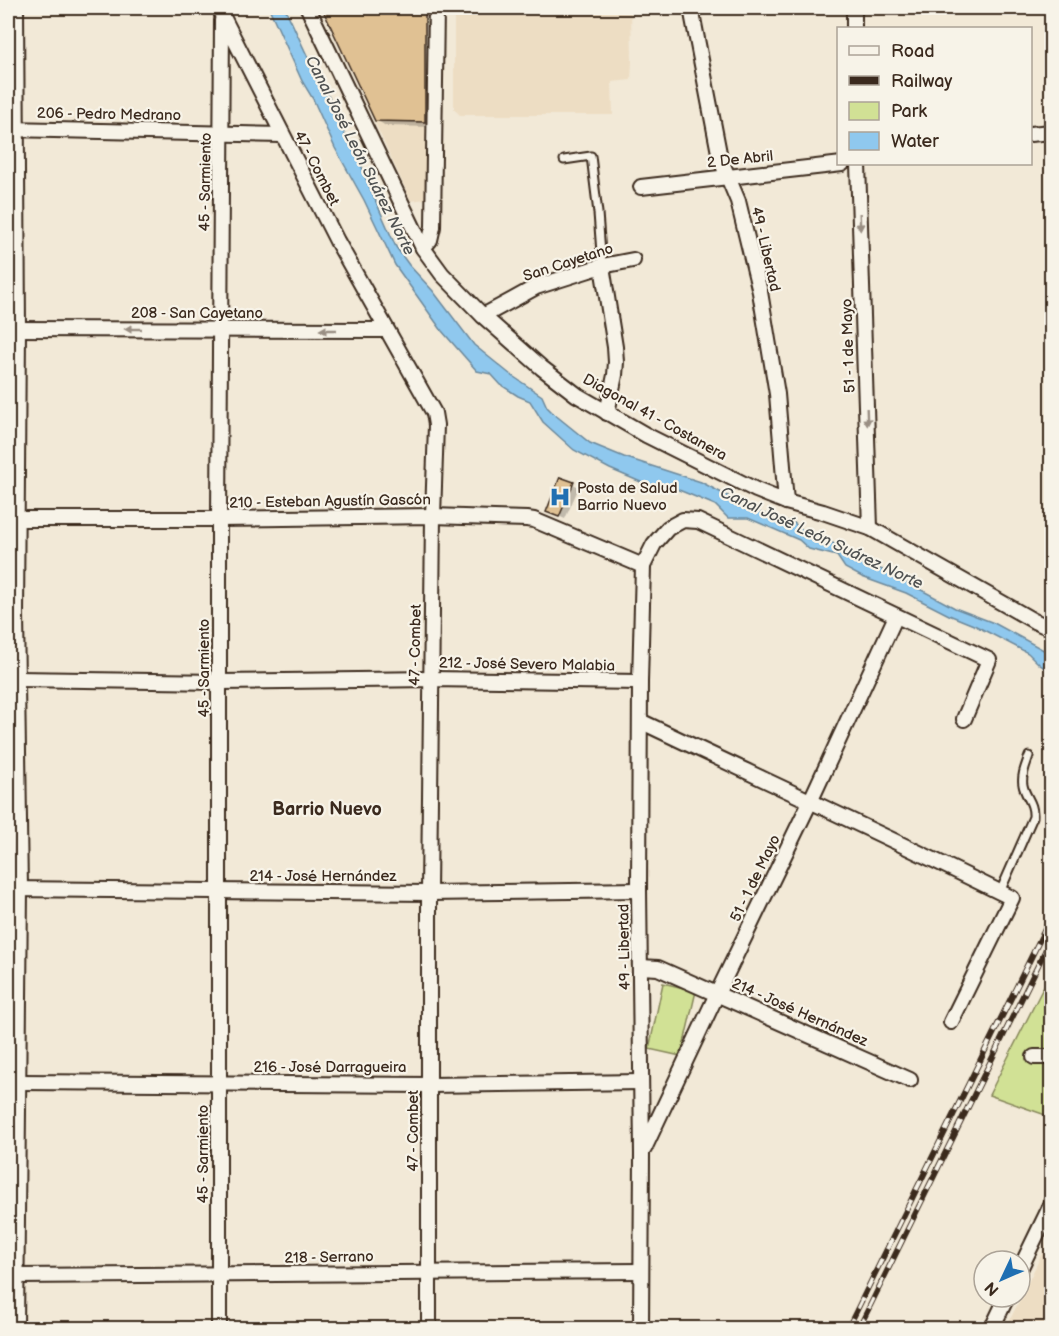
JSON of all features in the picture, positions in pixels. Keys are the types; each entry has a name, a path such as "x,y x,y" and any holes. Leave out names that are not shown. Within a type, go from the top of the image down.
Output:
{"street":[{"path":"16,8 12,129 12,615 17,679 14,889 19,1082 13,1150 17,1276 16,1329"},
{"name":"Diagonal 41 - Costanera","path":"308,8 423,248 442,274 483,316 542,368 577,395 646,435 756,490 786,502 870,528 1052,629"},
{"path":"423,248 430,240 434,227 436,8"},
{"name":"49 - Libertad","path":"691,8 720,158 738,201 760,292 777,394 786,502"},
{"path":"854,8 854,27"},
{"name":"45 - Sarmiento","path":"219,1329 221,11"},
{"name":"47 - Combet","path":"221,11 337,241 434,413 429,893 429,1329"},
{"name":"206 - Pedro Medrano","path":"12,129 282,135"},
{"path":"1032,134 1052,132"},
{"name":"2 De Abril","path":"641,187 837,165"},
{"name":"51 - 1 de Mayo","path":"858,165 870,528"},
{"name":"San Cayetano","path":"483,316 536,287 602,266 633,260"},
{"path":"602,266 616,362 607,413"},
{"name":"208 - San Cayetano","path":"13,329 386,330"},
{"name":"210 - Esteban Agustín Gascón","path":"12,519 433,516 534,520 643,566"},
{"path":"643,566 654,544 668,528 683,520 698,521 989,660 964,719"},
{"name":"49 - Libertad","path":"640,1329 642,1154 639,890 643,566"},
{"name":"51 - 1 de Mayo","path":"642,1154 896,616"},
{"name":"212 - José Severo Malabia","path":"17,679 220,682 431,679 640,682"},
{"path":"640,721 1006,895 951,1022"},
{"name":"214 - José Hernández","path":"14,889 429,893 639,890"},
{"name":"214 - José Hernández","path":"641,967 658,968 910,1080"},
{"path":"1034,1057 1052,1057"},
{"name":"216 - José Darragueira","path":"19,1082 430,1085 641,1082"},
{"path":"1030,1249 1052,1203"},
{"name":"218 - Serrano","path":"17,1276 641,1271"},
{"path":"992,1329 1001,1309"}],"lane":[{"path":"564,160 591,156 602,266"},
{"path":"1006,895 1033,817 1034,809 1023,786 1023,774 1029,756"}],"shaded area":[{"path":"322,8 425,8 425,199 411,201"},
{"path":"454,8 631,8 631,80 612,82 613,115 460,115 454,109"},
{"path":"1051,1235 1051,1328 1006,1328 1015,1309 1032,1309 1032,1274"}],"green space":[{"path":"1051,972 1051,1117 989,1095"},
{"path":"663,983 696,991 681,1056 649,1049"}],"water":[{"path":"269,8 285,8 324,92 329,97 346,138 360,161 396,247 474,345 542,396 547,407 554,414 590,443 624,457 701,482 758,512 794,523 812,538 826,540 837,545 844,554 861,563 886,571 955,608 994,623 1051,654 1051,672 1028,653 976,626 906,593 862,577 845,568 837,556 809,549 799,540 748,518 728,518 715,505 669,486 650,486 610,469 574,450 543,422 530,401 501,385 491,374 477,371 442,331 395,265 302,81"}],"building":[{"path":"322,8 425,8 425,122 375,121"},
{"name":"Posta de Salud Barrio Nuevo","path":"560,477 574,482 559,517 546,512"}],"railway":[{"path":"848,1328 1052,915"},
{"path":"859,1328 1052,937"}],"place":[{"name":"Posta de Salud Barrio Nuevo","path":"560,497"}],"district":[{"name":"Barrio Nuevo","path":"327,809"}],"water label":[{"name":"Canal José León Suárez Norte","path":"361,155"},
{"name":"Canal José León Suárez Norte","path":"822,537"}]}
